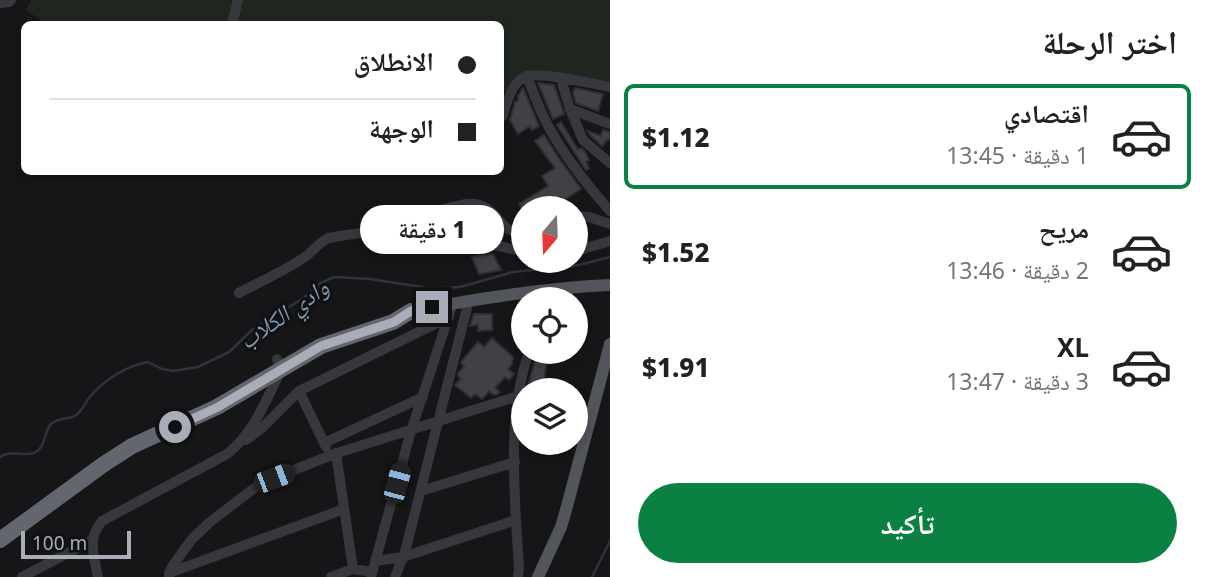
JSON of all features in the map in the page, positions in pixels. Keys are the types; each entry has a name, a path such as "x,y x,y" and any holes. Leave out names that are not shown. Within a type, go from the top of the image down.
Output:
{"highway":[{"path":"0,540 104,464 132,446 218,407 306,342 394,310 411,311"},
{"path":"0,529 120,443 279,364"}],"main road":[{"path":"588,289 610,285"},
{"path":"411,311 469,299 511,297"},
{"path":"538,577 566,510 610,344"}],"street":[{"path":"0,3 12,0"},
{"path":"233,21 238,0"},
{"path":"527,76 553,135 610,211"},
{"path":"504,112 513,89 527,76 610,87"},
{"path":"561,79 583,140 610,163"},
{"path":"570,109 610,124"},
{"path":"239,293 307,256 328,238 401,224 468,203 493,212 511,230"},
{"path":"588,217 610,224"},
{"path":"588,247 610,241"},
{"path":"477,242 511,249"},
{"path":"395,577 403,558 421,491 469,299"},
{"path":"373,570 411,430 453,303"},
{"path":"98,577 92,545 96,529 102,521 227,454 262,427 299,391 449,317"},
{"path":"238,446 259,414 279,364"},
{"path":"299,391 324,443 333,454 353,569"},
{"path":"324,443 423,397"},
{"path":"169,575 177,558 192,539 261,483 333,454 511,398"},
{"path":"515,455 517,577"},
{"path":"421,491 515,462"},
{"path":"169,575 344,509"},
{"path":"331,577 353,569 373,570 516,520"},
{"path":"22,577 93,540"}],"shaded area":[{"path":"31,0 610,0 610,85 527,73 504,92 504,21 42,21 26,10"}],"building":[{"path":"538,83 554,85 564,114 553,119"},
{"path":"523,88 539,126 532,130 530,126 518,134 510,120 515,102 518,101"},
{"path":"575,88 603,94 598,111 576,103 573,93"},
{"path":"561,122 578,150 581,148 585,152 589,160 586,162 589,168 586,170 557,125"},
{"path":"603,130 610,132 610,140 602,146 588,131 601,136"},
{"path":"544,135 581,189 570,196 532,196 548,186 542,176 555,168 535,141"},
{"path":"469,215 480,232 462,243 452,225"},
{"path":"493,254 501,270 479,274 472,257"},
{"path":"474,314 492,314 492,330 478,331 478,325 470,326"},
{"path":"492,338 511,355 512,364 508,369 514,374 509,380 505,377 495,388 500,392 498,394 494,395 489,391 482,399 475,394 471,398 455,385 461,379 458,373 464,367 461,362 478,342 484,347"},
{"path":"534,364 546,364 544,378 530,378"}],"waterway":[{"name":"وادي الكلاب","path":"0,457 36,452 42,446 51,424 76,415 101,385 123,370 148,362 173,371 198,367 229,352 252,330 305,297 319,284 334,277 370,279 429,289 460,287 513,272 579,265 610,257"},
{"name":"وادي الكلاب","path":"592,577 610,541"}],"route":[{"path":"175,427 218,407 321,346 394,322 411,311 432,307"}]}
